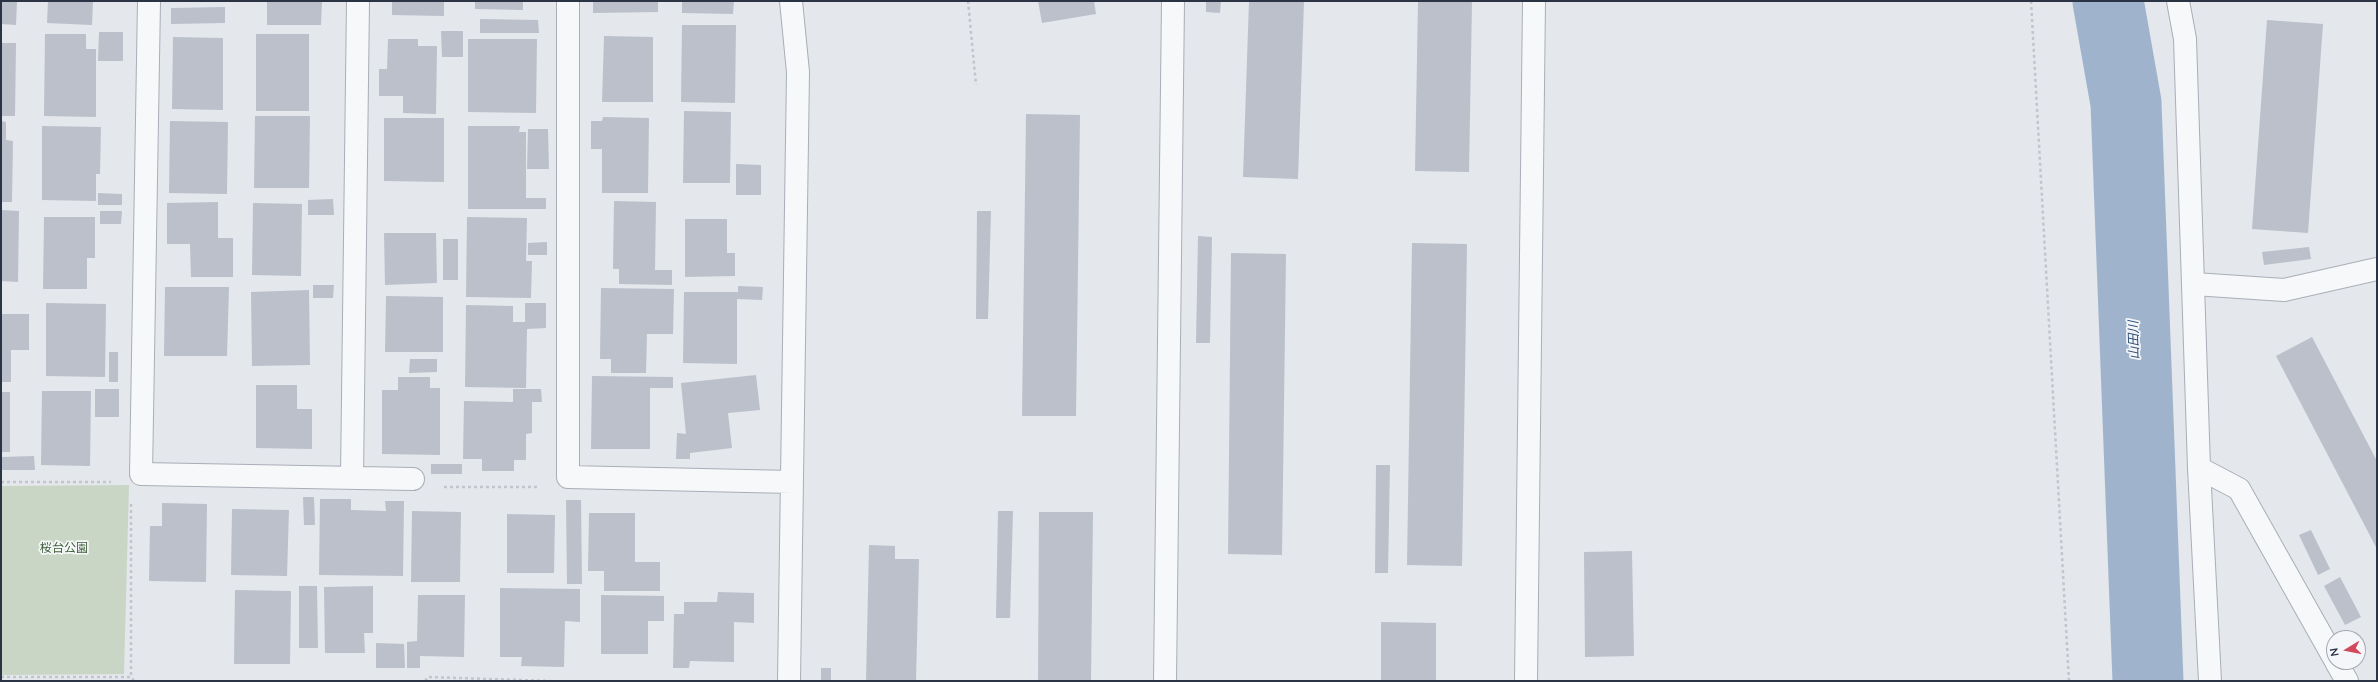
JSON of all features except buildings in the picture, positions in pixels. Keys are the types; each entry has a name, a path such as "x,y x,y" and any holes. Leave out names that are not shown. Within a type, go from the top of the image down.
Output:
{"street":[{"path":"149,1 136,478 352,477 413,479"},
{"path":"352,477 358,1"},
{"path":"568,1 568,478 792,482"},
{"path":"789,681 798,72 791,1"},
{"path":"1165,681 1173,1"},
{"path":"1526,681 1534,1"},
{"path":"2178,1 2185,39 2199,468 2210,681"},
{"path":"2194,284 2284,290 2377,270"},
{"path":"2199,468 2239,489 2326,644"},
{"path":"2341,670 2347,681"}],"path":[{"path":"968,1 976,85"},
{"path":"2031,1 2069,681"},
{"path":"1,482 136,478 131,677 134,681"},
{"path":"413,479 425,487 551,487 568,478"},
{"path":"1,677 131,677"},
{"path":"424,681 428,677 551,681"}],"green space":[{"name":"桜台公園","path":"129,485 124,674 1,675 1,486"}],"waterway":[{"name":"山田川","path":"2108,1 2126,103 2148,681"}]}
